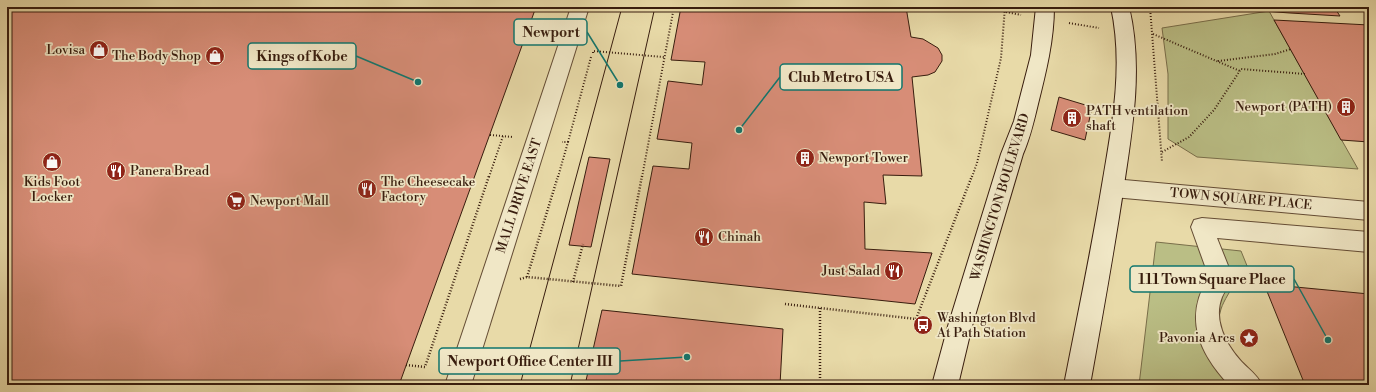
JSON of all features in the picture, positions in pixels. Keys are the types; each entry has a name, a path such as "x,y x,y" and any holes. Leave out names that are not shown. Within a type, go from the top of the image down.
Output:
{"street":[{"name":"MALL DRIVE EAST","path":"458,385 580,7"},
{"path":"1077,385 1113,188 1128,65 1126,36 1120,7"},
{"name":"WASHINGTON BOULEVARD","path":"945,385 960,326 1012,154 1018,141 1038,67 1044,40 1034,11"},
{"name":"TOWN SQUARE PLACE","path":"1113,188 1369,210"},
{"path":"1249,385 1227,365 1218,350 1207,319 1207,308 1210,296 1221,278 1202,227 1369,242"}],"path":[{"path":"516,280 527,277 621,286 674,7"},
{"path":"785,304 916,319 977,163 1001,58 1006,12 1005,7"},
{"path":"1150,7 1162,162"},
{"path":"1006,12 1034,11"},
{"path":"1065,22 1104,29"},
{"path":"1153,34 1240,71"},
{"path":"1217,61 1275,54 1291,50"},
{"path":"527,277 568,142 593,51 664,57"},
{"path":"1162,152 1189,137 1214,110 1241,69 1305,74"},
{"path":"490,135 516,138"},
{"path":"406,365 425,367 462,251 503,136"},
{"path":"559,141 568,142"},
{"path":"573,282 583,244"},
{"path":"820,308 820,385"}],"green space":[{"path":"1269,11 1358,169 1197,157 1168,139 1168,74 1162,28"},
{"path":"1156,242 1241,251 1254,283 1236,281 1221,309 1219,320 1225,342 1231,353 1247,371 1265,385 1139,385"}],"building":[{"name":"Newport Mall","path":"7,7 536,7 399,385 7,385"},
{"name":"Newport Tower","path":"681,7 906,7 911,37 923,39 938,48 942,55 942,61 935,72 928,75 912,77 922,176 883,175 886,204 864,202 865,249 932,253 915,304 632,274 653,166 689,169 692,143 657,139 668,81 702,85 705,62 671,60"},
{"path":"1208,7 1334,7 1340,16 1290,13"},
{"name":"Newport (PATH)","path":"1274,20 1369,25 1369,142 1341,140"},
{"name":"PATH ventilation shaft","path":"1059,97 1092,107 1085,140 1051,130"},
{"path":"589,157 610,159 591,247 569,245"},
{"path":"1264,284 1369,294 1369,385 1305,385"},
{"path":"602,310 783,329 780,385 585,385"},
{"path":"922,319 926,321 923,328 919,327"}],"tram line":[{"path":"520,385 622,7"},
{"path":"570,385 655,7"}],"place":[{"name":"Lovisa","path":"99,50"},
{"name":"The Body Shop","path":"215,56"},
{"name":"Kings of Kobe","path":"418,82"},
{"name":"Newport","path":"620,85"},
{"name":"Newport (PATH)","path":"1346,107"},
{"name":"PATH ventilation shaft","path":"1072,118"},
{"name":"Club Metro USA","path":"739,130"},
{"name":"Newport Tower","path":"805,158"},
{"name":"Kids Foot Locker","path":"52,162"},
{"name":"Panera Bread","path":"116,171"},
{"name":"The Cheesecake Factory","path":"367,189"},
{"name":"Newport Mall","path":"236,201"},
{"name":"Chinah","path":"704,237"},
{"name":"Just Salad","path":"894,271"},
{"name":"Washington Blvd At Path Station","path":"923,325"},
{"name":"Pavonia Arcs","path":"1249,338"},
{"name":"111 Town Square Place","path":"1328,340"},
{"name":"Newport Office Center III","path":"687,357"}]}
